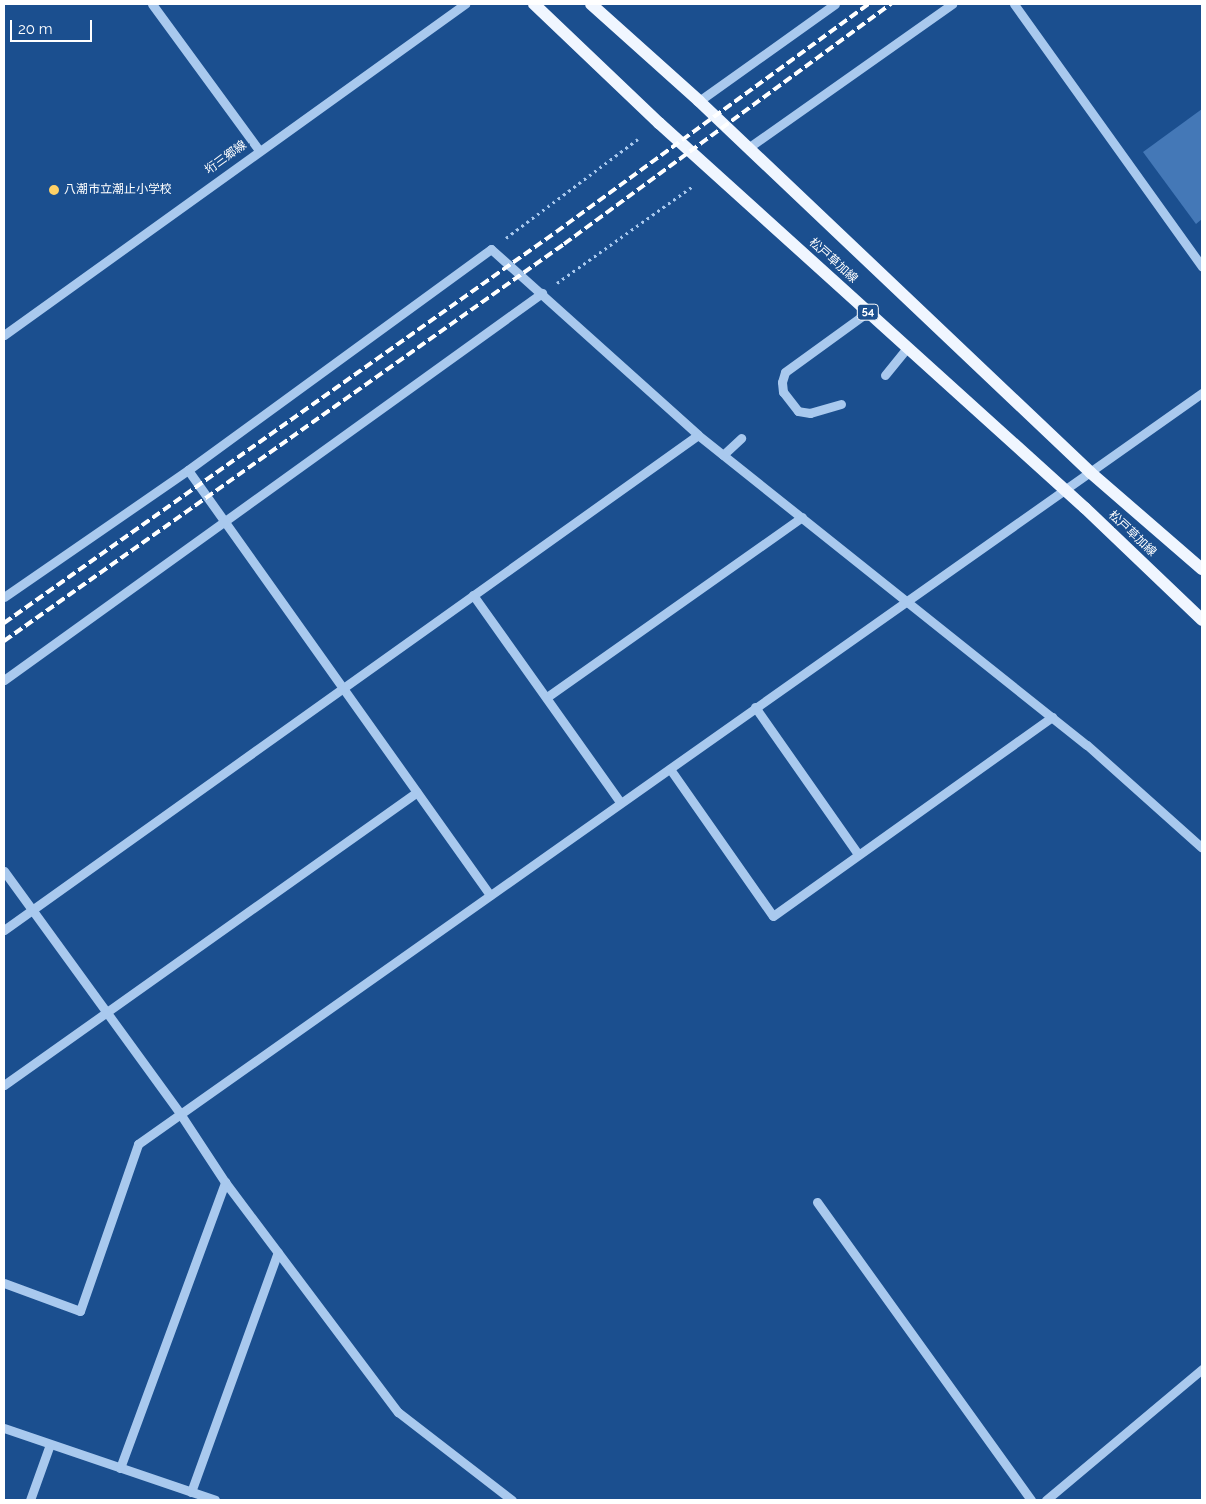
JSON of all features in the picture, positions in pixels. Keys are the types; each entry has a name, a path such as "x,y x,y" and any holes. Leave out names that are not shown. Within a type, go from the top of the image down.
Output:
{"main road":[{"name":"松戸草加線","path":"534,4 659,124 1064,491 1202,620"},
{"name":"松戸草加線","path":"591,4 699,101 1091,473 1202,569"}],"street":[{"path":"152,4 259,150"},
{"name":"垳三郷線","path":"4,335 464,4"},
{"path":"699,101 835,4"},
{"path":"748,148 952,4"},
{"path":"1014,4 1202,266"},
{"path":"4,597 188,470 491,249 698,435 1052,717 1202,848"},
{"path":"4,680 542,293"},
{"path":"841,404 810,413 798,411 783,392 782,382 785,372 868,312"},
{"path":"885,375 907,348"},
{"path":"4,1283 80,1310 138,1144 179,1112 620,802 670,769 906,600 1091,473 1202,392"},
{"path":"4,930 698,435"},
{"path":"723,455 741,438"},
{"path":"188,470 490,895"},
{"path":"547,697 802,517"},
{"path":"472,595 547,697 620,802"},
{"path":"755,707 858,854"},
{"path":"670,769 774,916 858,854 1052,717"},
{"path":"4,1085 417,792"},
{"path":"4,871 179,1112 225,1182 398,1412 512,1500"},
{"path":"120,1468 225,1182"},
{"path":"817,1202 1031,1500"},
{"path":"191,1492 278,1252"},
{"path":"1046,1500 1202,1369"},
{"path":"4,1428 215,1500"},
{"path":"30,1500 50,1444"}],"path":[{"path":"491,249 638,138"},
{"path":"542,293 693,186"}],"building":[{"path":"1202,109 1202,219 1196,224 1143,152"}],"railway":[{"path":"4,623 556,232 869,4"},
{"path":"4,641 564,244 891,4"}],"place":[{"name":"八潮市立潮止小学校","path":"54,190"}]}
